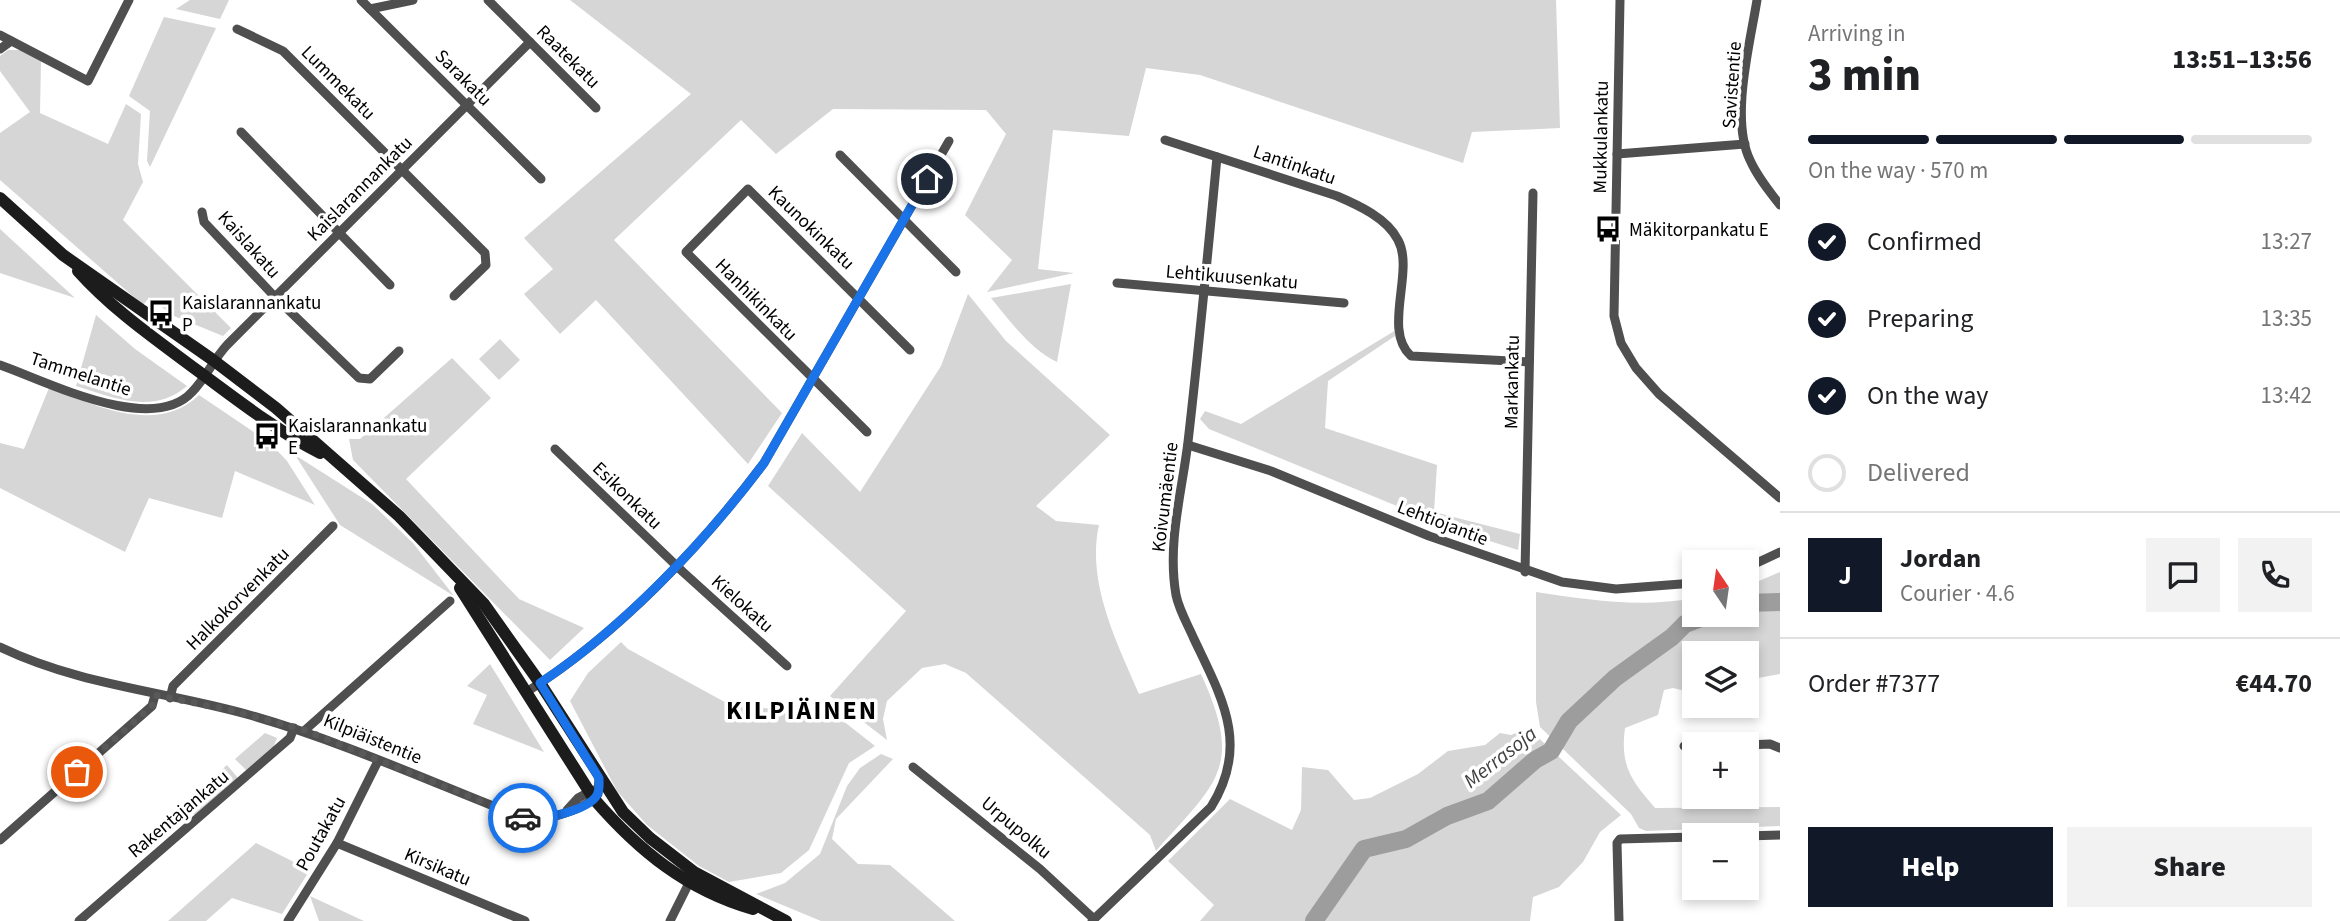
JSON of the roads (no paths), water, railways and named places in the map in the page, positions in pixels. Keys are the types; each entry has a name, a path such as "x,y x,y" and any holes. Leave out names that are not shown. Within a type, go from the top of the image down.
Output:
{"street":[{"path":"0,35 88,81 129,0"},
{"name":"Sarakatu","path":"361,0 541,179"},
{"path":"370,9 413,0"},
{"name":"Raatekatu","path":"488,0 596,108"},
{"name":"Mukkulankatu","path":"1620,0 1614,316 1621,343 1636,368 1659,394 1780,498"},
{"name":"Savistentie","path":"1757,0 1744,89 1745,144 1750,160 1780,205"},
{"name":"Lummekatu","path":"237,29 283,51 485,253 486,265 454,296"},
{"path":"0,50 11,41"},
{"name":"Kaislarannankatu","path":"213,360 530,42"},
{"path":"241,132 390,285"},
{"name":"Lantinkatu","path":"1165,140 1361,207 1389,229 1400,243 1403,273 1399,310 1404,349 1411,356 1529,362"},
{"path":"528,691 582,656 723,516 757,472 949,141"},
{"path":"1617,154 1745,144"},
{"path":"840,155 956,272"},
{"name":"Koivumäentie","path":"1093,920 1211,807 1225,786 1231,759 1230,731 1223,699 1176,596 1173,543 1188,445 1217,157"},
{"name":"Kaunokinkatu","path":"748,189 910,350"},
{"name":"Hanhikinkatu","path":"748,189 685,252 867,432"},
{"name":"Markankatu","path":"1525,572 1533,193"},
{"path":"0,198 63,255 93,288 204,375 298,442 327,456"},
{"name":"Kaislakatu","path":"202,212 204,222 275,297 359,378 370,379 399,351"},
{"path":"63,255 213,360 304,431 327,456 399,516 484,604 540,683 598,790"},
{"name":"Lehtikuusenkatu","path":"1117,283 1344,303"},
{"name":"Tammelantie","path":"0,365 116,406 143,410 176,404 192,393 213,360"},
{"name":"Lehtiojantie","path":"1188,445 1271,471 1525,572 1562,582 1616,589 1682,584"},
{"name":"Esikonkatu","path":"555,449 676,565"},
{"name":"Halkokorvenkatu","path":"170,698 173,686 334,526"},
{"path":"1759,562 1780,552"},
{"path":"446,565 528,691 640,849 691,877 728,902 786,921"},
{"name":"Kielokatu","path":"676,565 787,666"},
{"name":"Rakentajankatu","path":"79,921 450,601"},
{"name":"Kilpiäistentie","path":"0,647 48,668 155,695 231,710 299,729 526,819 546,819 568,810 578,798 598,790"},
{"path":"0,840 152,706 155,695"},
{"path":"1759,744 1770,744 1780,748"},
{"name":"Poutakatu","path":"289,921 337,843 378,761"},
{"name":"Urpupolku","path":"913,767 1033,864 1093,920"},
{"path":"1759,836 1780,835"},
{"path":"1619,921 1617,843 1620,839 1682,837"},
{"name":"Kirsikatu","path":"337,843 525,921"},
{"path":"670,921 691,877"}],"waterway":[{"name":"Merrasoja","path":"1759,603 1780,602"},
{"name":"Merrasoja","path":"1314,921 1364,849 1406,839 1447,816 1488,801 1535,760 1551,751 1569,721 1615,678 1682,627"}],"place":[{"name":"Mäkitorpankatu E","path":"1608,229"},
{"name":"Kaislarannankatu P","path":"161,313"},
{"name":"Kaislarannankatu E","path":"267,436"}],"district":[{"name":"KILPIÄINEN","path":"802,710"}]}
